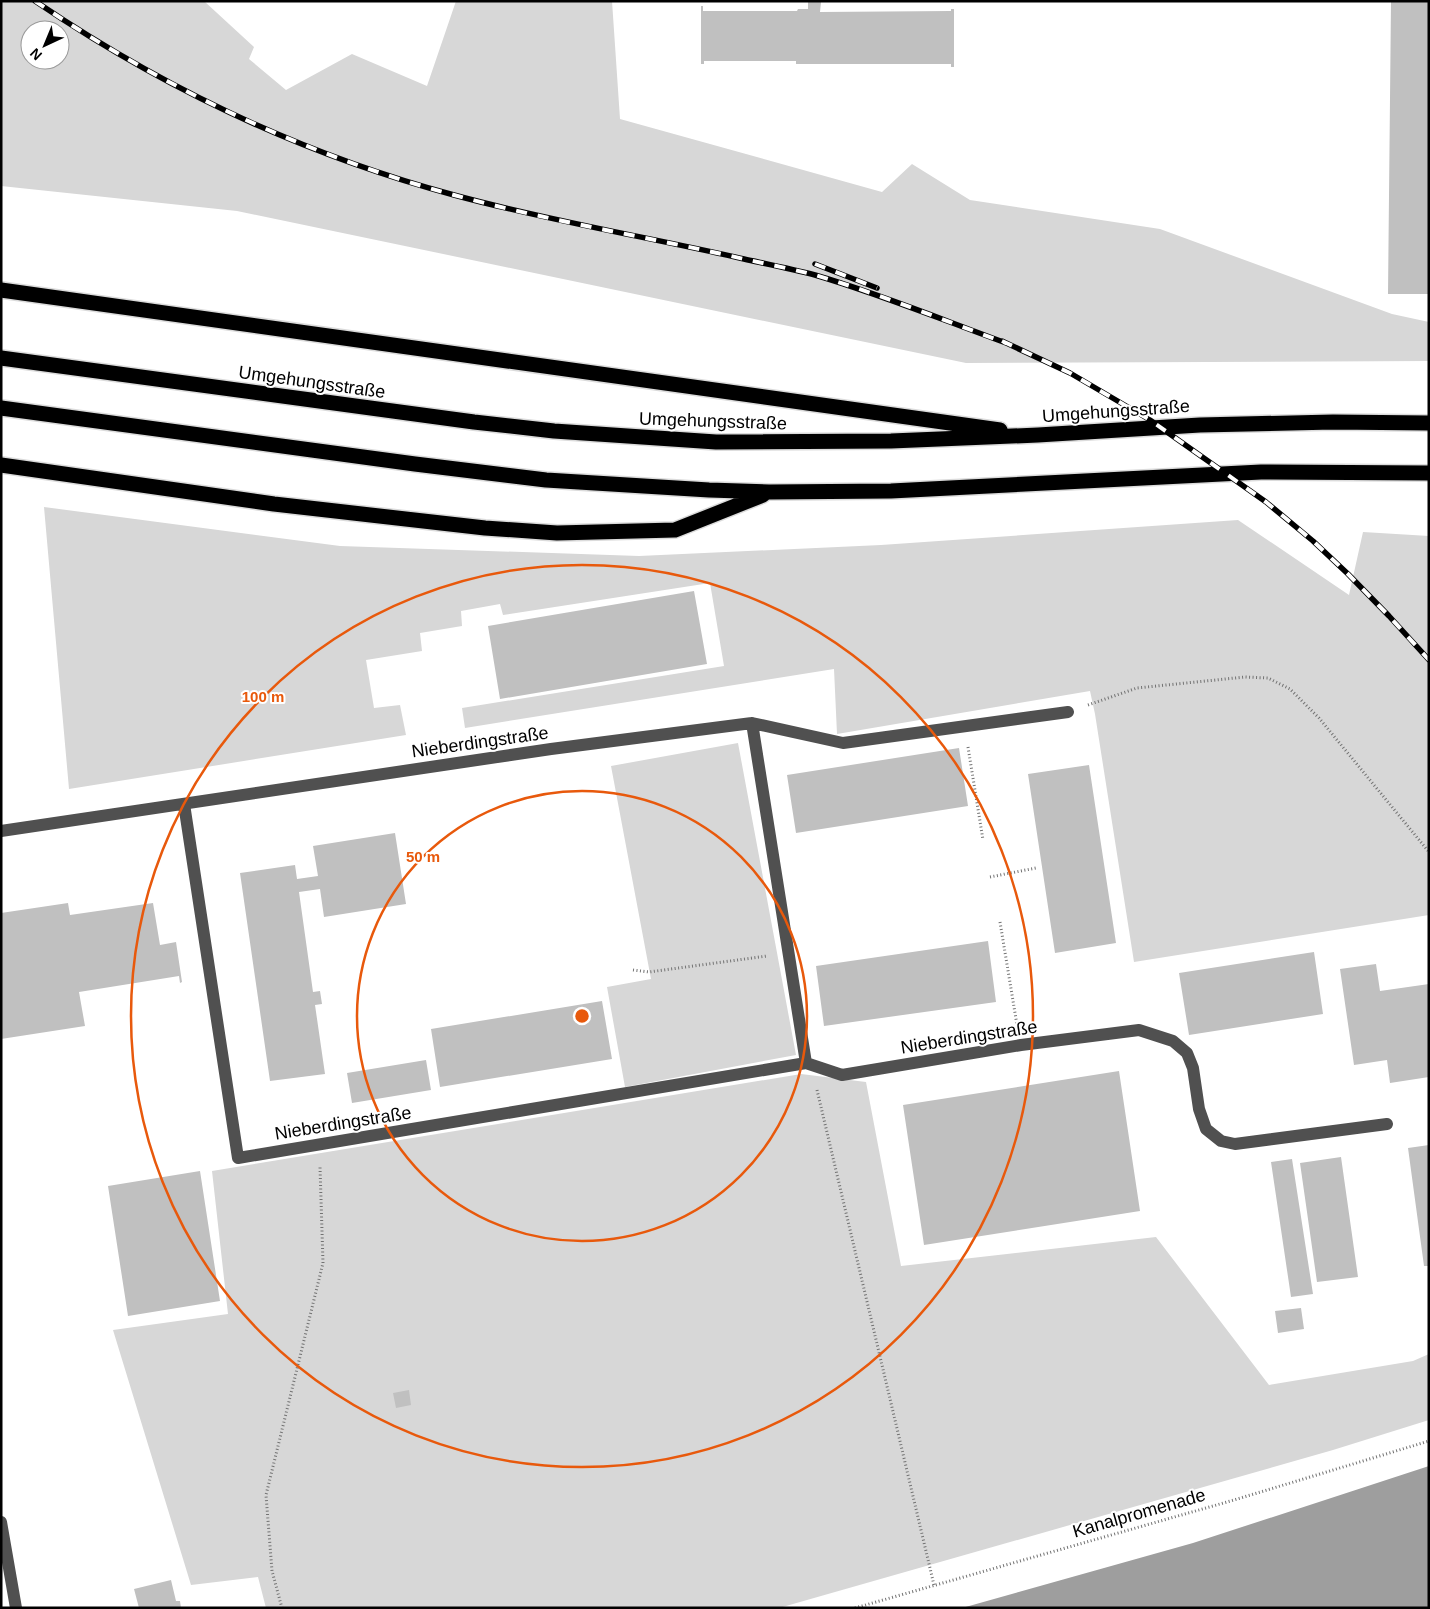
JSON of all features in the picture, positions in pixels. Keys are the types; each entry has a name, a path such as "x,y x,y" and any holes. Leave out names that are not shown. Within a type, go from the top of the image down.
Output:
{"highway":[{"path":"1,290 1038,435"},
{"name":"Umgehungsstraße","path":"1,358 474,422 635,437 716,442 891,441 1038,435 1200,425 1334,422 1429,423"},
{"path":"1,408 415,464 546,480 627,486 769,492 891,491 1261,472 1429,473"},
{"path":"1,465 274,504 485,528 557,533 675,530 769,492"}],"street":[{"name":"Nieberdingstraße","path":"1,831 551,749 752,723 843,743 1068,712"},
{"path":"752,723 806,1063"},
{"name":"Nieberdingstraße","path":"184,804 238,1158 806,1063 842,1075 1021,1045 1139,1030 1173,1041 1187,1053 1193,1068 1199,1109 1206,1129 1221,1141 1235,1144 1387,1124"},
{"path":"1,1522 16,1608"}],"path":[{"path":"1068,712 1137,688 1245,676 1268,678 1290,689 1319,718 1429,852"},
{"path":"965,726 983,840"},
{"path":"990,877 1036,868"},
{"path":"1000,922 1021,1045"},
{"path":"633,970 649,972 789,953"},
{"path":"815,1084 934,1585"},
{"path":"282,1608 272,1570 266,1495 324,1263 319,1145"},
{"name":"Kanalpromenade","path":"855,1608 1225,1502 1429,1440"}],"shaded area":[{"path":"1,1 204,1 254,47 249,59 286,90 352,54 427,86 456,1 612,1 620,119 882,192 912,164 970,200 1160,229 1392,314 1429,322 1429,361 966,363 237,211 1,186"},
{"path":"44,507 340,546 639,556 881,545 1238,520 1349,595 1363,532 1429,536 1429,915 1134,962 1090,691 837,734 834,669 465,728 462,708 724,666 710,583 503,615 500,604 461,611 462,626 420,633 422,651 366,660 374,708 400,705 406,735 69,789"},
{"path":"738,743 796,1055 625,1087 607,987 651,979 611,766"},
{"path":"801,1074 866,1082 901,1266 1156,1237 1269,1385 1413,1361 1429,1354 1429,1420 1333,1450 779,1608 266,1608 258,1577 191,1585 113,1330 228,1314 212,1171"},
{"path":"1429,1466 1429,1608 962,1608 1193,1543"}],"building":[{"path":"1391,1 1429,1 1429,294 1388,294"},
{"path":"808,2 821,2 820,12 951,11 951,9 954,9 954,67 951,67 951,64 796,64 796,61 704,61 704,64 701,64 701,6 703,6 703,11 797,11 798,9 808,9"},
{"path":"694,591 707,664 500,699 488,626"},
{"path":"959,748 968,806 796,833 787,775"},
{"path":"1089,765 1116,943 1055,953 1028,774"},
{"path":"395,833 406,904 324,917 320,889 299,892 313,992 320,991 322,1004 315,1005 325,1074 270,1081 240,873 295,865 297,879 318,876 313,846"},
{"path":"68,903 70,915 153,903 160,945 176,942 182,982 180,983 179,976 79,992 85,1026 1,1039 1,913"},
{"path":"988,941 996,1002 824,1026 816,966"},
{"path":"1314,952 1323,1014 1189,1035 1179,973"},
{"path":"1376,964 1380,991 1429,984 1429,1077 1390,1083 1387,1060 1354,1065 1340,969"},
{"path":"602,1001 612,1059 440,1087 431,1029"},
{"path":"426,1060 431,1090 352,1103 347,1073"},
{"path":"1119,1071 1140,1211 924,1245 903,1105"},
{"path":"1429,1145 1429,1266 1424,1266 1408,1148"},
{"path":"1341,1157 1358,1277 1317,1282 1300,1163"},
{"path":"1292,1159 1313,1294 1291,1297 1271,1162"},
{"path":"200,1171 220,1301 128,1316 108,1186"},
{"path":"1301,1308 1304,1329 1278,1333 1275,1311"},
{"path":"409,1390 411,1405 396,1408 393,1393"},
{"path":"171,1580 176,1601 180,1601 181,1608 139,1608 134,1589"}],"railway":[{"path":"35,1 84,33 185,90 237,116 344,160 398,179 490,204 815,275 887,299 1006,343"},
{"path":"815,264 877,288"},
{"path":"1002,341 1070,373 1150,420 1266,502 1313,541 1348,574 1429,660"}]}
